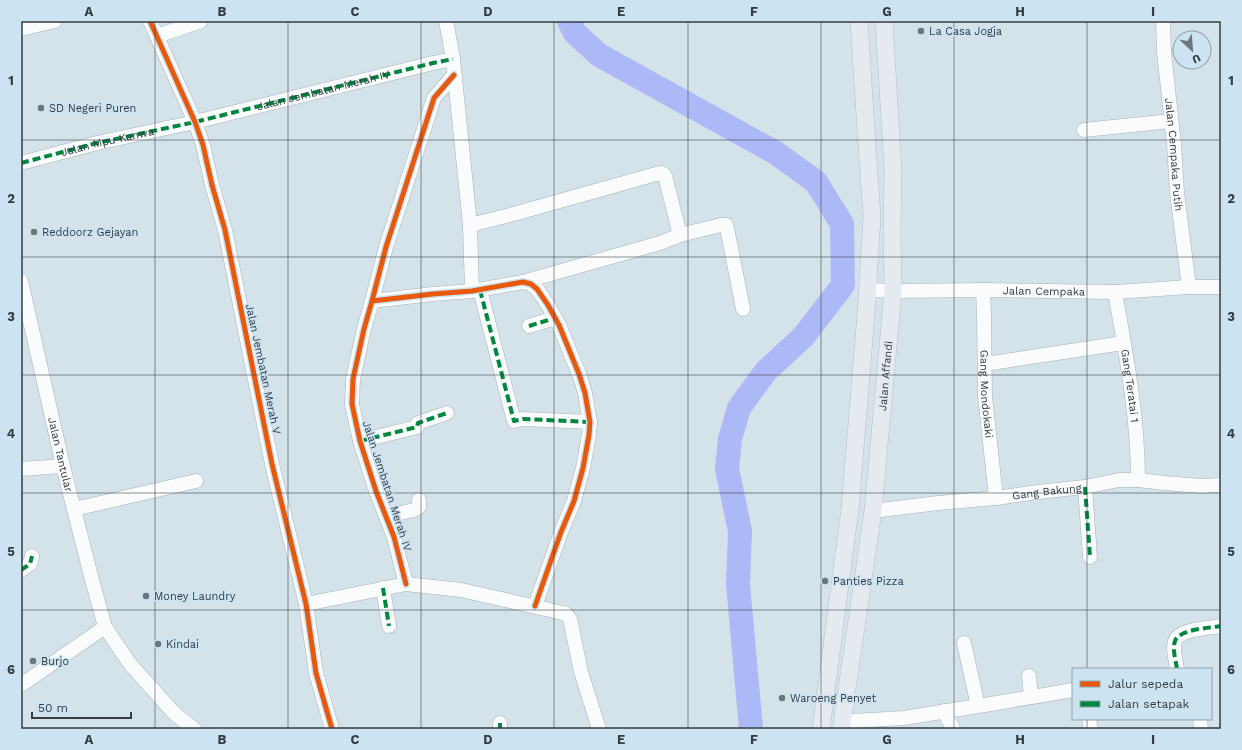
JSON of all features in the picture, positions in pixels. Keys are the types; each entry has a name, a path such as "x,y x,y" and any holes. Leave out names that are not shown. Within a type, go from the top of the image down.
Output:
{"main road":[{"path":"843,726 821,729 850,509 866,314 872,216 859,21"},
{"name":"Jalan Affandi","path":"843,726 872,511 893,291 893,170 884,21"}],"street":[{"path":"21,29 55,21"},
{"name":"Jalan Jembatan Merah V","path":"150,21 195,122 225,230 272,464 306,604 316,673 332,729"},
{"path":"157,36 201,21"},
{"path":"446,21 453,59 476,291 514,421 523,419 590,422"},
{"name":"Jalan Cempaka Putih","path":"1164,21 1164,52 1177,193 1189,287"},
{"name":"Jalan Jembatan Merah IV","path":"195,122 453,59"},
{"name":"Jalan Jembatan Merah IV","path":"406,584 394,537 376,491 360,441 352,404 353,379 362,335 386,247 434,98 454,75"},
{"path":"1084,130 1171,121"},
{"name":"Jalan Mpu Kanwa","path":"21,163 97,143 195,122"},
{"path":"470,225 661,173 666,179 680,235"},
{"path":"372,301 432,294 476,291 523,282 660,243 680,235 726,225 743,309"},
{"name":"Jalan Tantular","path":"21,282 63,466 92,580 106,627 130,664 174,713 194,729"},
{"path":"523,282 531,284 537,289 559,325 586,393 590,422 586,452 574,501 561,532 536,606"},
{"name":"Jalan Cempaka","path":"867,290 1114,292 1189,287 1221,287"},
{"name":"Gang Mondokaki","path":"982,290 984,314 985,396 996,498"},
{"name":"Gang Teratai 1","path":"1114,292 1129,381 1138,455 1138,480"},
{"path":"529,326 555,318"},
{"path":"985,364 1123,343"},
{"path":"360,441 417,427 418,423 447,414"},
{"path":"21,469 63,466"},
{"name":"Gang Bakung","path":"872,511 1085,487 1119,480 1138,480 1200,486 1221,485"},
{"path":"74,509 196,481"},
{"path":"1085,487 1090,556"},
{"path":"387,516 414,510 419,507 419,500"},
{"path":"21,570 30,564 32,556"},
{"path":"306,604 406,584 461,590 566,614 570,619 581,672 599,729"},
{"path":"383,588 389,626"},
{"path":"1177,668 1174,647 1175,640 1179,634 1221,626"},
{"path":"21,685 106,627"},
{"path":"964,642 978,706"},
{"path":"1029,676 1031,697"},
{"path":"843,726 852,721 904,718 1072,690"},
{"path":"944,711 953,729"}],"waterway":[{"path":"569,21 575,33 599,55 776,153 816,182 842,224 843,285 803,337 766,371 739,408 730,439 727,469 740,531 738,584 751,729"}],"marked path":[{"path":"21,163 97,143 195,122 453,59"},
{"path":"480,290 514,421 523,419 590,422"},
{"path":"529,326 555,318"},
{"path":"360,441 417,427 418,423 447,413"},
{"path":"1085,487 1090,557"},
{"path":"21,570 30,564 32,556"},
{"path":"383,588 389,626"},
{"path":"1177,668 1174,648 1175,641 1178,637 1182,634 1203,628 1221,626"},
{"path":"500,723 500,729"}],"cycle path":[{"path":"150,21 195,122 203,145 212,185 225,230 272,464 306,604 316,673 332,729"},
{"path":"406,584 394,537 376,491 360,441 352,404 353,379 364,329 386,247 434,98 454,75"},
{"path":"372,301 472,291 523,282 531,284 537,289 559,325 585,393 590,422 589,435 583,468 574,501 561,532 535,606"}],"place":[{"name":"La Casa Jogja","path":"921,31"},
{"name":"SD Negeri Puren","path":"41,108"},
{"name":"Reddoorz Gejayan","path":"34,232"},
{"name":"Panties Pizza","path":"825,581"},
{"name":"Money Laundry","path":"146,596"},
{"name":"Kindai","path":"158,644"},
{"name":"Burjo","path":"33,661"},
{"name":"Waroeng Penyet","path":"782,698"}]}
